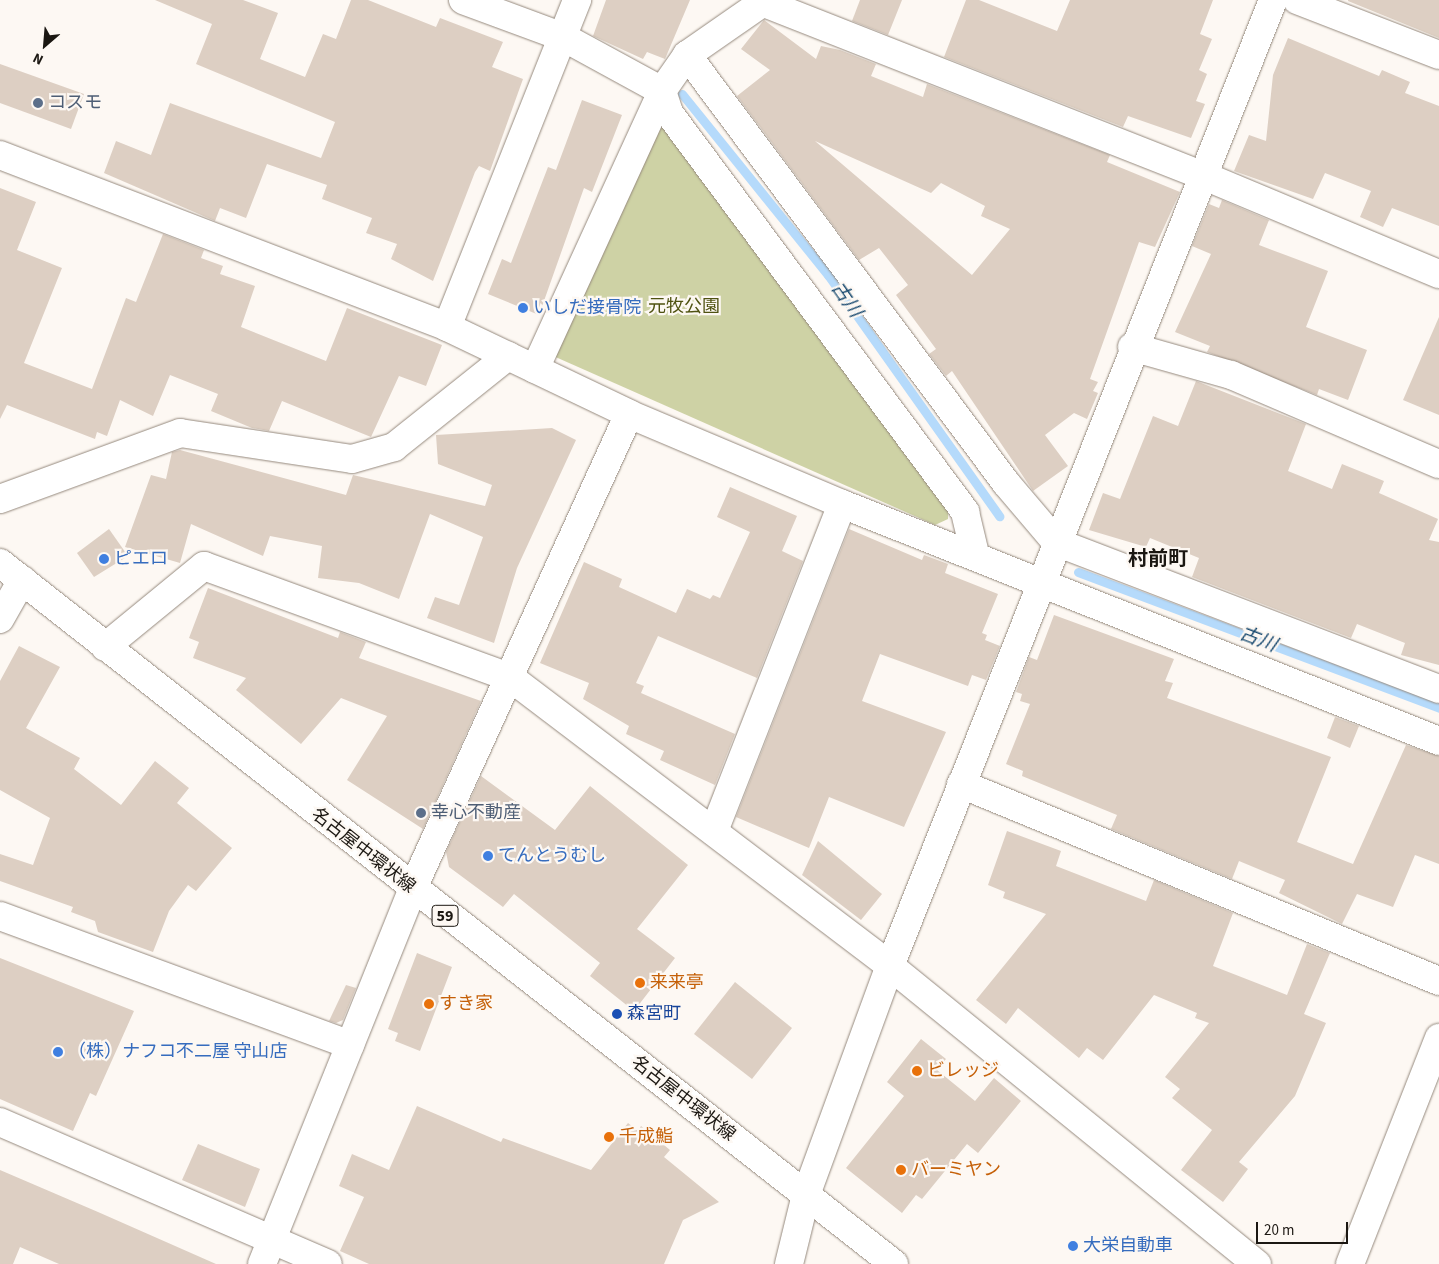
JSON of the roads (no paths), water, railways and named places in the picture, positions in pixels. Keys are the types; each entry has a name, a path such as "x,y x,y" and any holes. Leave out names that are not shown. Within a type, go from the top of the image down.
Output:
{"street":[{"path":"463,0 563,37 662,91 669,113 965,512 975,554"},
{"path":"447,327 577,0"},
{"path":"789,1264 806,1195 890,966 1132,346 1273,0"},
{"path":"1297,0 1439,56"},
{"path":"535,369 662,91 687,55 764,1 1202,175 1439,274"},
{"path":"687,55 1006,483 1056,542 1439,689"},
{"path":"0,155 447,327 629,414 842,504 975,554 1039,585 1439,741"},
{"path":"1132,346 1231,375 1439,464"},
{"path":"0,499 180,434 352,459 394,447 508,356"},
{"path":"266,1252 412,890 511,678 629,414"},
{"path":"714,831 842,504"},
{"name":"名古屋中環状線","path":"0,563 412,890 894,1264"},
{"path":"105,647 204,566 511,678 890,966 1258,1264"},
{"path":"0,619 22,580"},
{"path":"961,784 1439,981"},
{"path":"0,916 350,1045"},
{"path":"1350,1264 1439,1038"},
{"path":"0,1122 266,1252 328,1264"}],"waterway":[{"name":"古川","path":"682,94 828,275 999,516"},
{"name":"古川","path":"1078,572 1439,708"}],"place":[{"name":"コスモ","path":"38,103"},
{"name":"いしだ接骨院","path":"523,308"},
{"name":"ピエロ","path":"104,559"},
{"name":"幸心不動産","path":"421,813"},
{"name":"てんとうむし","path":"488,856"},
{"name":"来来亭","path":"640,983"},
{"name":"すき家","path":"429,1004"},
{"name":"森宮町","path":"617,1014"},
{"name":"（株）ナフコ不二屋 守山店","path":"58,1052"},
{"name":"ビレッジ","path":"917,1071"},
{"name":"千成鮨","path":"609,1137"},
{"name":"バーミヤン","path":"901,1170"},
{"name":"大栄自動車","path":"1073,1246"}],"district":[{"name":"村前町","path":"1158,559"}],"park label":[{"name":"元牧公園","path":"684,307"}]}
